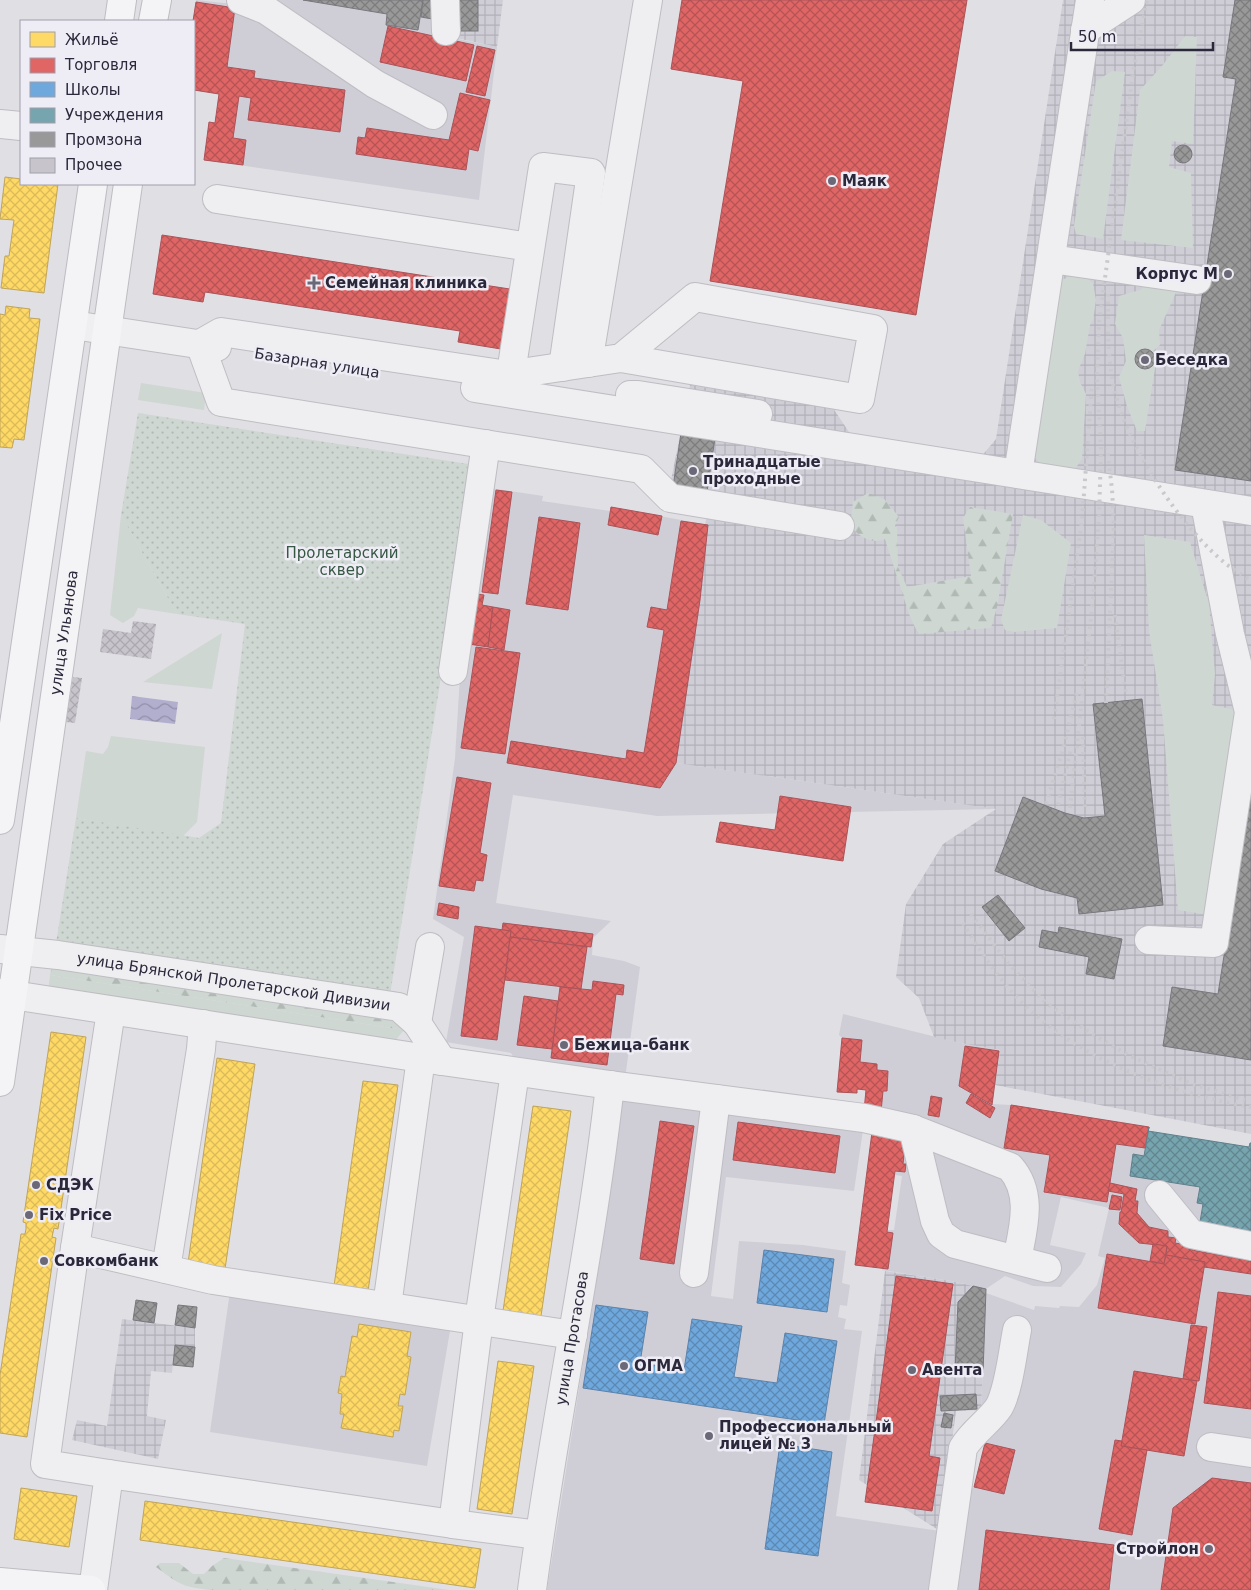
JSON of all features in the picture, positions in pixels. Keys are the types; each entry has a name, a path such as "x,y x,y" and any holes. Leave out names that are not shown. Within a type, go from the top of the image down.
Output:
{"main road":[{"path":"119,20 122,0"},
{"path":"153,20 157,0"},
{"path":"0,820 93,185"},
{"name":"улица Ульянова","path":"0,1082 9,950 108,331 128,185"},
{"path":"0,1582 92,1590"}],"street":[{"path":"242,0 266,10 375,84 433,115"},
{"path":"445,0 446,31"},
{"path":"576,365 648,0"},
{"path":"1018,474 1090,0"},
{"path":"1086,30 1131,0"},
{"path":"0,124 20,126"},
{"path":"509,384 543,167 591,173 576,365"},
{"path":"217,199 530,247"},
{"path":"1051,259 1197,280"},
{"path":"509,384 576,365 622,358 860,399 873,329 694,297 622,358"},
{"name":"Базарная улица","path":"72,325 200,344 509,384 562,402 1251,512"},
{"path":"200,344 220,402 641,468 670,498 840,526"},
{"path":"509,384 638,395 791,419 808,441"},
{"path":"453,671 486,444"},
{"path":"1149,940 1214,942 1249,712 1230,634 1206,504"},
{"path":"387,1306 431,1060 408,1015 430,947"},
{"name":"улица Брянской Пролетарской Дивизии","path":"9,950 408,1015"},
{"path":"6,994 431,1060 864,1118 913,1129 1010,1167 1018,1176 1026,1202 1026,1210 1017,1260"},
{"path":"111,1011 45,1464 539,1535"},
{"path":"166,1269 201,1048 202,1024"},
{"path":"453,1524 479,1320 515,1072"},
{"name":"улица Протасова","path":"532,1590 539,1535 573,1335 610,1085"},
{"path":"694,1273 716,1099"},
{"path":"913,1129 934,1221 941,1234 955,1244 1047,1268"},
{"path":"1159,1195 1191,1234 1251,1246"},
{"path":"75,1248 213,1280 573,1335"},
{"path":"943,1590 963,1448 969,1437 998,1407 1004,1394 1017,1330"},
{"path":"1211,1446 1251,1453"},
{"path":"92,1590 109,1474"}],"shaded area":[{"path":"196,0 233,4 235,0 423,0 438,20 434,34 497,47 479,200 204,160 209,122 215,123 219,94 195,90 195,20 193,20"},
{"path":"423,0 503,0 497,47 434,33 437,20 421,17"},
{"path":"1063,0 1251,0 1251,1134 995,1085 1000,1050 934,1037 919,998 896,977 906,904 943,844 996,809 676,763 709,496 669,490 690,385 833,408 857,444 980,458 996,439"},
{"path":"489,488 543,496 542,501 610,511 611,507 708,525 676,763 997,809 657,816 513,795 496,903 611,921 593,938 592,955 624,961 640,967 625,1079 516,1062 511,1053 446,1042 464,937 433,919 455,758 462,643"},
{"path":"843,1014 965,1044 1000,1050 992,1104 1011,1105 1004,1148 1050,1155 1044,1192 1106,1202 1116,1144 1145,1148 1148,1131 1249,1147 1251,1143 1251,1590 953,1590 966,1492 974,1487 985,1443 981,1410 986,1293 1034,1310 1035,1306 1079,1307 1097,1285 1105,1258 1098,1256 1109,1208 1061,1197 1050,1245 1086,1253 1081,1264 1061,1287 1033,1286 1005,1276 986,1289 951,1281 882,1270 888,1230 894,1230 902,1176 888,1174 900,1135 863,1130 854,1191 726,1177 711,1296 733,1299 739,1241 803,1245 846,1251 842,1283 850,1285 847,1306 840,1305 838,1317 846,1319 844,1329 862,1331 836,1516 940,1531 932,1590 547,1590 595,1288 622,1098 863,1129 883,1091 887,1091 888,1071 877,1070 877,1064 860,1062 862,1040 842,1038 839,1035","holes":["1107,1254 1164,1264 1166,1255 1205,1262 1099,1308"]},
{"path":"885,1271 951,1281 986,1289 981,1410 956,1411 940,1531 859,1480"},
{"path":"230,1291 451,1325 427,1466 210,1432"},
{"path":"122,1319 195,1328 195,1347 175,1345 172,1373 151,1371 147,1416 166,1420 158,1459 72,1440 77,1420 107,1426"}],"green space":[{"path":"1185,36 1197,37 1193,144 1172,141 1169,167 1191,173 1193,248 1121,240 1140,90 1162,66"},
{"path":"1112,71 1125,72 1103,239 1076,234 1074,226 1096,81"},
{"path":"1070,276 1087,278 1093,283 1096,300 1085,354 1078,371 1080,382 1086,394 1082,459 1073,472 1043,466 1035,458 1031,442 1060,281"},
{"path":"1150,281 1179,286 1159,330 1160,345 1152,352 1155,368 1145,431 1137,431 1127,406 1119,377 1126,361 1123,338 1115,324 1119,296 1140,290"},
{"path":"141,383 206,393 204,410 138,400"},
{"name":"Пролетарский сквер","path":"138,413 475,465 390,995 56,943 76,818 199,838 221,823 245,624 177,614 121,515"},
{"path":"868,493 884,499 899,517 895,526 897,528 898,567 907,587 971,576 963,518 970,507 1013,514 997,607 991,628 918,634 909,614 885,539 875,541 866,539 850,526 853,502"},
{"path":"121,515 177,614 138,608 134,616 123,623 110,615"},
{"path":"1023,515 1041,520 1071,543 1057,628 1014,632 1005,630 1001,620"},
{"path":"1144,535 1190,542 1209,604 1215,674 1212,705 1236,710 1209,915 1178,910 1163,720 1149,631"},
{"path":"222,633 212,689 143,682"},
{"path":"111,736 205,747 197,822 183,836 76,818 86,751 103,754 108,747"},
{"path":"53,960 396,1013 409,1024 404,1030 50,975"},
{"path":"50,975 404,1030 389,1048 48,993"},
{"path":"224,1558 449,1590 211,1590 193,1588 181,1584 156,1567 160,1563 179,1563 193,1574 204,1574"}],"water":[{"path":"132,696 178,702 175,724 130,719"}],"building: Жильё":[{"path":"5,177 20,179 20,185 58,185 44,293 1,288 5,256 9,256 14,220 0,219"},
{"path":"6,306 30,309 29,318 40,319 24,440 14,439 12,448 0,447 0,314 5,315"},
{"path":"51,1032 86,1037 58,1229 54,1228 52,1237 56,1238 27,1437 0,1433 0,1375 21,1234 25,1234 26,1229 26,1223 23,1222"},
{"path":"217,1058 255,1064 225,1269 188,1263"},
{"path":"363,1081 398,1085 368,1291 334,1286"},
{"path":"533,1106 571,1111 541,1316 503,1311"},
{"path":"359,1324 411,1332 407,1356 411,1357 405,1395 400,1394 398,1406 403,1406 399,1431 394,1430 393,1437 341,1428 344,1414 340,1414 342,1394 338,1393 341,1376 345,1377 352,1336 357,1337"},
{"path":"498,1361 534,1366 512,1514 477,1509"},
{"path":"21,1488 77,1496 69,1547 14,1539"},
{"path":"145,1501 481,1549 475,1588 140,1540"}],"building: Торговля":[{"name":"Маяк","path":"682,0 967,0 916,315 710,281 743,81 671,69"},
{"path":"196,2 235,8 227,67 255,71 254,78 345,90 340,132 248,120 251,98 239,96 233,138 246,140 243,165 204,160 209,122 215,123 219,94 195,90 195,20 193,20"},
{"path":"388,26 474,45 466,81 380,62"},
{"path":"477,46 495,50 485,96 466,92"},
{"path":"460,93 490,100 478,151 469,149 466,170 356,154 358,137 365,138 367,128 449,140"},
{"path":"162,235 516,290 507,350 458,342 460,331 205,292 203,302 153,294"},
{"path":"496,490 512,492 498,594 482,592"},
{"path":"611,507 662,516 658,535 608,525"},
{"path":"539,517 580,523 568,610 526,604"},
{"path":"681,521 708,525 700,600 676,763 660,788 507,763 511,741 626,759 627,750 644,753 664,630 647,627 651,607 667,610"},
{"path":"469,593 484,595 482,605 493,607 488,647 462,643"},
{"path":"493,607 510,610 504,650 488,647"},
{"path":"476,647 520,653 505,754 461,748"},
{"path":"457,777 491,783 480,853 487,855 483,881 476,880 474,891 439,886"},
{"path":"780,796 851,807 843,861 716,842 720,822 775,830"},
{"path":"439,903 459,907 458,919 437,915"},
{"path":"503,923 593,934 591,947 510,937 511,931 502,930"},
{"path":"475,926 511,931 497,1040 461,1036"},
{"path":"510,937 587,947 581,989 505,980"},
{"path":"593,981 624,985 623,995 616,994 607,1065 551,1058 560,987 592,990"},
{"path":"524,996 558,1001 552,1049 517,1045"},
{"path":"842,1038 862,1040 860,1062 877,1064 877,1070 888,1071 887,1091 883,1091 881,1112 864,1111 866,1090 857,1089 857,1093 837,1092"},
{"path":"965,1046 999,1051 992,1105 959,1086"},
{"path":"971,1094 995,1108 990,1118 966,1103"},
{"path":"931,1096 942,1098 939,1117 928,1115"},
{"path":"1011,1105 1149,1127 1145,1148 1116,1144 1107,1202 1044,1192 1050,1155 1004,1148"},
{"path":"660,1121 694,1126 674,1264 640,1259"},
{"path":"738,1122 840,1136 835,1173 733,1160"},
{"path":"872,1132 906,1137 903,1164 906,1164 905,1172 895,1171 887,1232 893,1233 888,1269 855,1265"},
{"path":"1110,1183 1137,1189 1135,1201 1138,1201 1137,1213 1149,1227 1168,1231 1168,1237 1176,1238 1175,1243 1193,1246 1192,1250 1251,1261 1251,1274 1204,1267 1205,1262 1166,1255 1167,1246 1139,1243 1119,1224 1124,1194 1108,1191"},
{"path":"1112,1195 1122,1197 1120,1210 1109,1209"},
{"path":"1153,1244 1167,1246 1164,1264 1150,1261"},
{"path":"1107,1254 1164,1264 1166,1255 1205,1262 1195,1324 1098,1308"},
{"name":"Авента","path":"896,1276 953,1284 929,1456 940,1458 932,1511 865,1502"},
{"path":"1218,1292 1251,1296 1251,1409 1204,1403"},
{"path":"1191,1325 1207,1327 1199,1381 1183,1379"},
{"path":"1134,1371 1197,1381 1184,1456 1121,1446"},
{"path":"1115,1440 1122,1441 1121,1446 1147,1450 1132,1535 1099,1529"},
{"path":"985,1443 1015,1450 1004,1494 974,1487"},
{"name":"Стройлон","path":"1212,1478 1251,1483 1251,1590 1161,1590 1173,1508"},
{"path":"986,1530 1114,1545 1109,1590 979,1590"}],"building: Школы":[{"path":"764,1250 834,1259 827,1312 757,1303"},
{"name":"ОГМА","path":"596,1305 648,1312 640,1363 684,1370 692,1319 742,1326 734,1377 777,1383 785,1333 837,1341 824,1424 583,1388"},
{"path":"780,1444 832,1452 818,1556 765,1549"}],"building: Учреждения":[{"path":"1148,1131 1249,1147 1251,1143 1251,1236 1199,1228 1203,1204 1197,1203 1200,1187 1130,1176 1133,1154 1144,1156"}],"building: Промзона":[{"path":"303,0 423,0 418,30 386,25 387,14"},
{"path":"423,0 433,0 438,20 421,17"},
{"path":"456,0 478,0 478,31 456,31"},
{"name":"Корпус М","path":"1235,0 1251,0 1251,481 1175,470 1236,79 1223,77"},
{"path":"1183,145 1189,148 1192,154 1189,160 1183,163 1177,160 1174,154 1177,148"},
{"name":"Беседка","path":"1145,349 1152,352 1155,359 1152,366 1145,369 1138,366 1135,359 1138,352"},
{"name":"Тринадцатые проходные","path":"681,433 715,438 707,492 673,487"},
{"path":"1142,699 1163,905 1079,914 1077,898 1041,889 995,871 1023,797 1084,818 1105,816 1093,704"},
{"path":"1251,784 1251,1060 1163,1046 1172,987 1218,994"},
{"path":"998,895 1025,928 1009,941 982,907"},
{"path":"1059,927 1122,939 1114,979 1086,974 1089,957 1039,947 1042,930 1058,933"},
{"path":"973,1286 986,1289 983,1373 955,1371 958,1302"},
{"path":"136,1300 157,1303 154,1323 133,1320"},
{"path":"178,1305 197,1307 195,1328 175,1325"},
{"path":"175,1345 195,1347 193,1367 173,1365"},
{"path":"976,1394 977,1409 941,1411 940,1396"},
{"path":"944,1413 953,1415 951,1428 941,1427"}],"building: Прочее":[{"path":"133,621 156,624 151,659 100,652 103,629 131,633"},
{"path":"73,677 82,678 75,723 66,722"}],"railway":[{"path":"1070,808 1093,599 1099,517 1101,450 1097,377 1099,322 1134,66 1147,0"},
{"path":"1108,294 1109,345 1113,383 1123,418 1133,441 1160,487 1192,530 1226,564 1251,581"},
{"path":"1054,719 1082,521 1092,384"},
{"path":"1106,703 1114,525 1107,448"},
{"path":"1115,615 1126,695"},
{"path":"1046,804 1062,753 1077,693"},
{"path":"1083,737 1085,810"},
{"path":"1058,805 1071,749"},
{"path":"971,914 1008,963 1045,1002 1092,1034 1130,1056 1192,1084 1245,1100"},
{"path":"963,923 995,971 1013,993 1055,1031 1080,1047 1107,1062 1165,1085 1223,1102 1251,1107"}],"place":[{"name":"Маяк","path":"832,181"},
{"name":"Корпус М","path":"1228,274"},
{"name":"Семейная клиника","path":"314,283"},
{"name":"Беседка","path":"1145,360"},
{"name":"Тринадцатые проходные","path":"693,471"},
{"name":"Бежица-банк","path":"564,1045"},
{"name":"СДЭК","path":"36,1185"},
{"name":"Fix Price","path":"29,1215"},
{"name":"Совкомбанк","path":"44,1261"},
{"name":"ОГМА","path":"624,1366"},
{"name":"Авента","path":"912,1370"},
{"name":"Профессиональный лицей № 3","path":"709,1436"},
{"name":"Стройлон","path":"1209,1549"}]}
